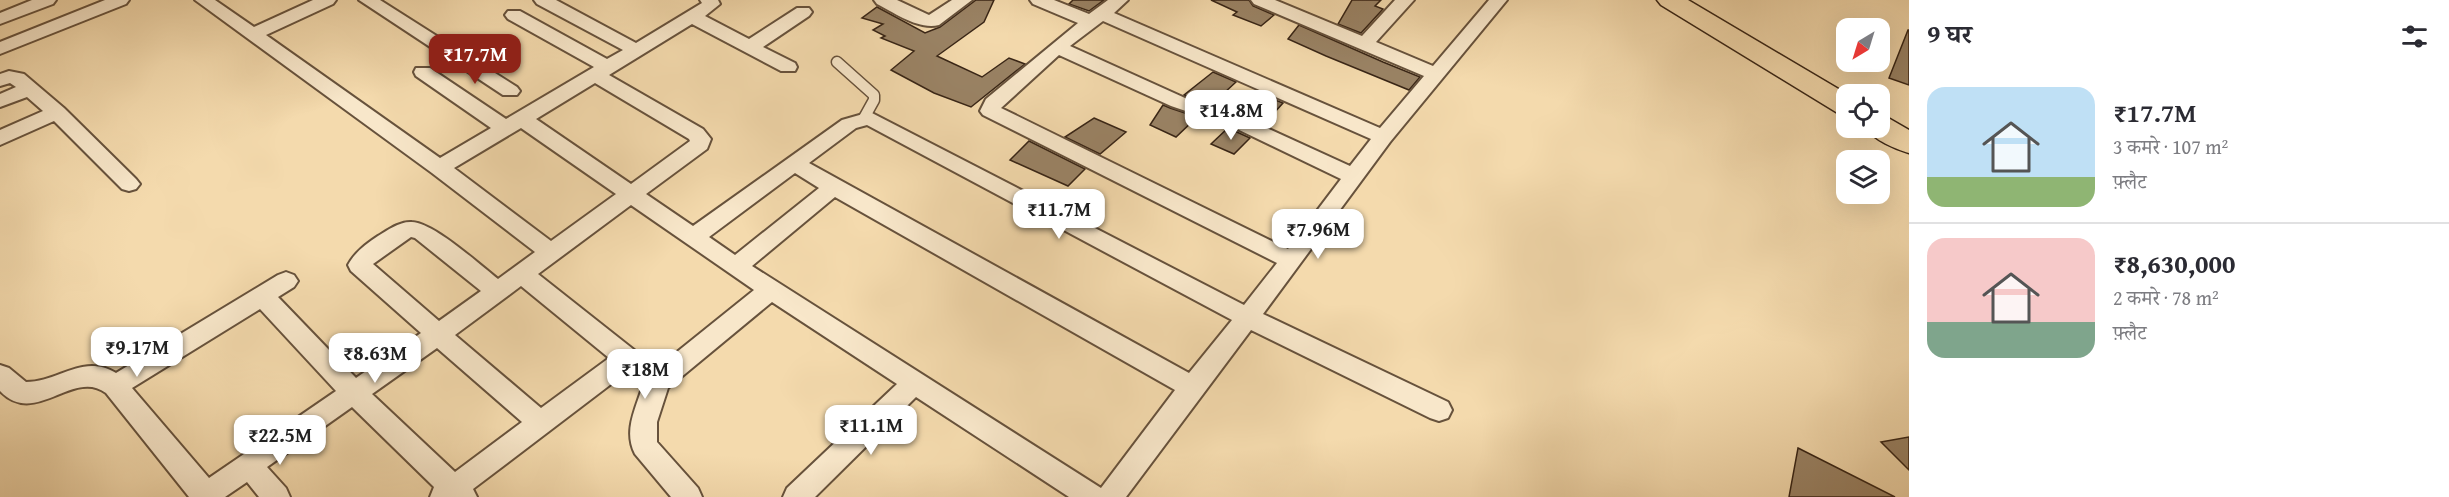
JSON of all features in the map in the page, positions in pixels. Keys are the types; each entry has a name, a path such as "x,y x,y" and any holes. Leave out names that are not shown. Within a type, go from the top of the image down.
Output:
{"main road":[{"path":"1670,0 1836,100"},
{"path":"1706,0 1850,84"},
{"path":"1890,108 1909,119"},
{"path":"1890,132 1909,143"}],"street":[{"path":"3,14 47,0"},
{"path":"0,48 120,0"},
{"path":"204,0 439,168 552,253"},
{"path":"252,36 303,4 327,0"},
{"path":"368,0 510,91"},
{"path":"543,0 636,50"},
{"path":"439,168 692,17 709,6 711,4 709,0"},
{"path":"883,0 927,21 933,21 963,0"},
{"path":"1039,0 1107,8 1383,137"},
{"path":"1260,0 1436,74"},
{"path":"1290,14 1305,0"},
{"path":"1364,45 1405,0"},
{"path":"1110,497 1192,387 1292,261 1383,137 1498,0"},
{"path":"1107,8 1057,46 993,103 990,111 1292,261"},
{"path":"750,47 803,12"},
{"path":"0,376 8,386 22,393 39,392 79,377 99,376 115,386 205,496 437,335 694,149 701,139 514,15"},
{"path":"692,17 789,67"},
{"path":"1057,46 1178,102 1240,123 1355,177"},
{"path":"423,72 632,196 771,290 1092,497"},
{"path":"0,80 9,77 17,78 57,112 129,184"},
{"path":"0,101 28,89"},
{"path":"0,138 57,112"},
{"path":"693,238 849,124 864,118 877,120 1247,317 1439,410"},
{"path":"795,164 1192,387"},
{"path":"736,267 834,187"},
{"path":"498,291 421,231 415,229 401,233 361,260 359,265 540,423"},
{"path":"522,274 657,382"},
{"path":"115,386 286,280"},
{"path":"688,497 644,446 642,437 644,425 657,382 771,290"},
{"path":"262,296 453,494 540,423 626,359"},
{"path":"797,497 915,382"},
{"path":"249,465 276,497"}],"lane":[{"path":"837,62 874,95 874,100 864,118"}],"building":[{"path":"976,0 994,0 984,22 937,56 982,77 1009,58 1025,64 971,107 934,93 891,70 914,51 881,38 885,36 873,30 883,24 862,18 877,7 925,33 940,27"},
{"path":"1073,0 1104,0 1089,11 1069,4"},
{"path":"1211,0 1249,0 1253,6 1274,15 1261,26 1233,15 1237,12"},
{"path":"1352,0 1381,0 1375,6 1383,9 1361,33 1338,24"},
{"path":"1299,25 1420,77 1409,90 1326,56 1288,39"},
{"path":"1909,30 1909,85 1889,78"},
{"path":"1213,72 1236,82 1211,105 1184,95"},
{"path":"1262,95 1283,103 1264,124 1242,115"},
{"path":"1163,105 1197,117 1176,137 1150,125"},
{"path":"1094,118 1126,132 1100,154 1065,137"},
{"path":"1228,128 1250,138 1234,154 1211,144"},
{"path":"1029,141 1085,169 1068,186 1010,160"},
{"path":"1909,437 1909,470 1881,442"},
{"path":"1798,448 1895,497 1789,497"}]}
